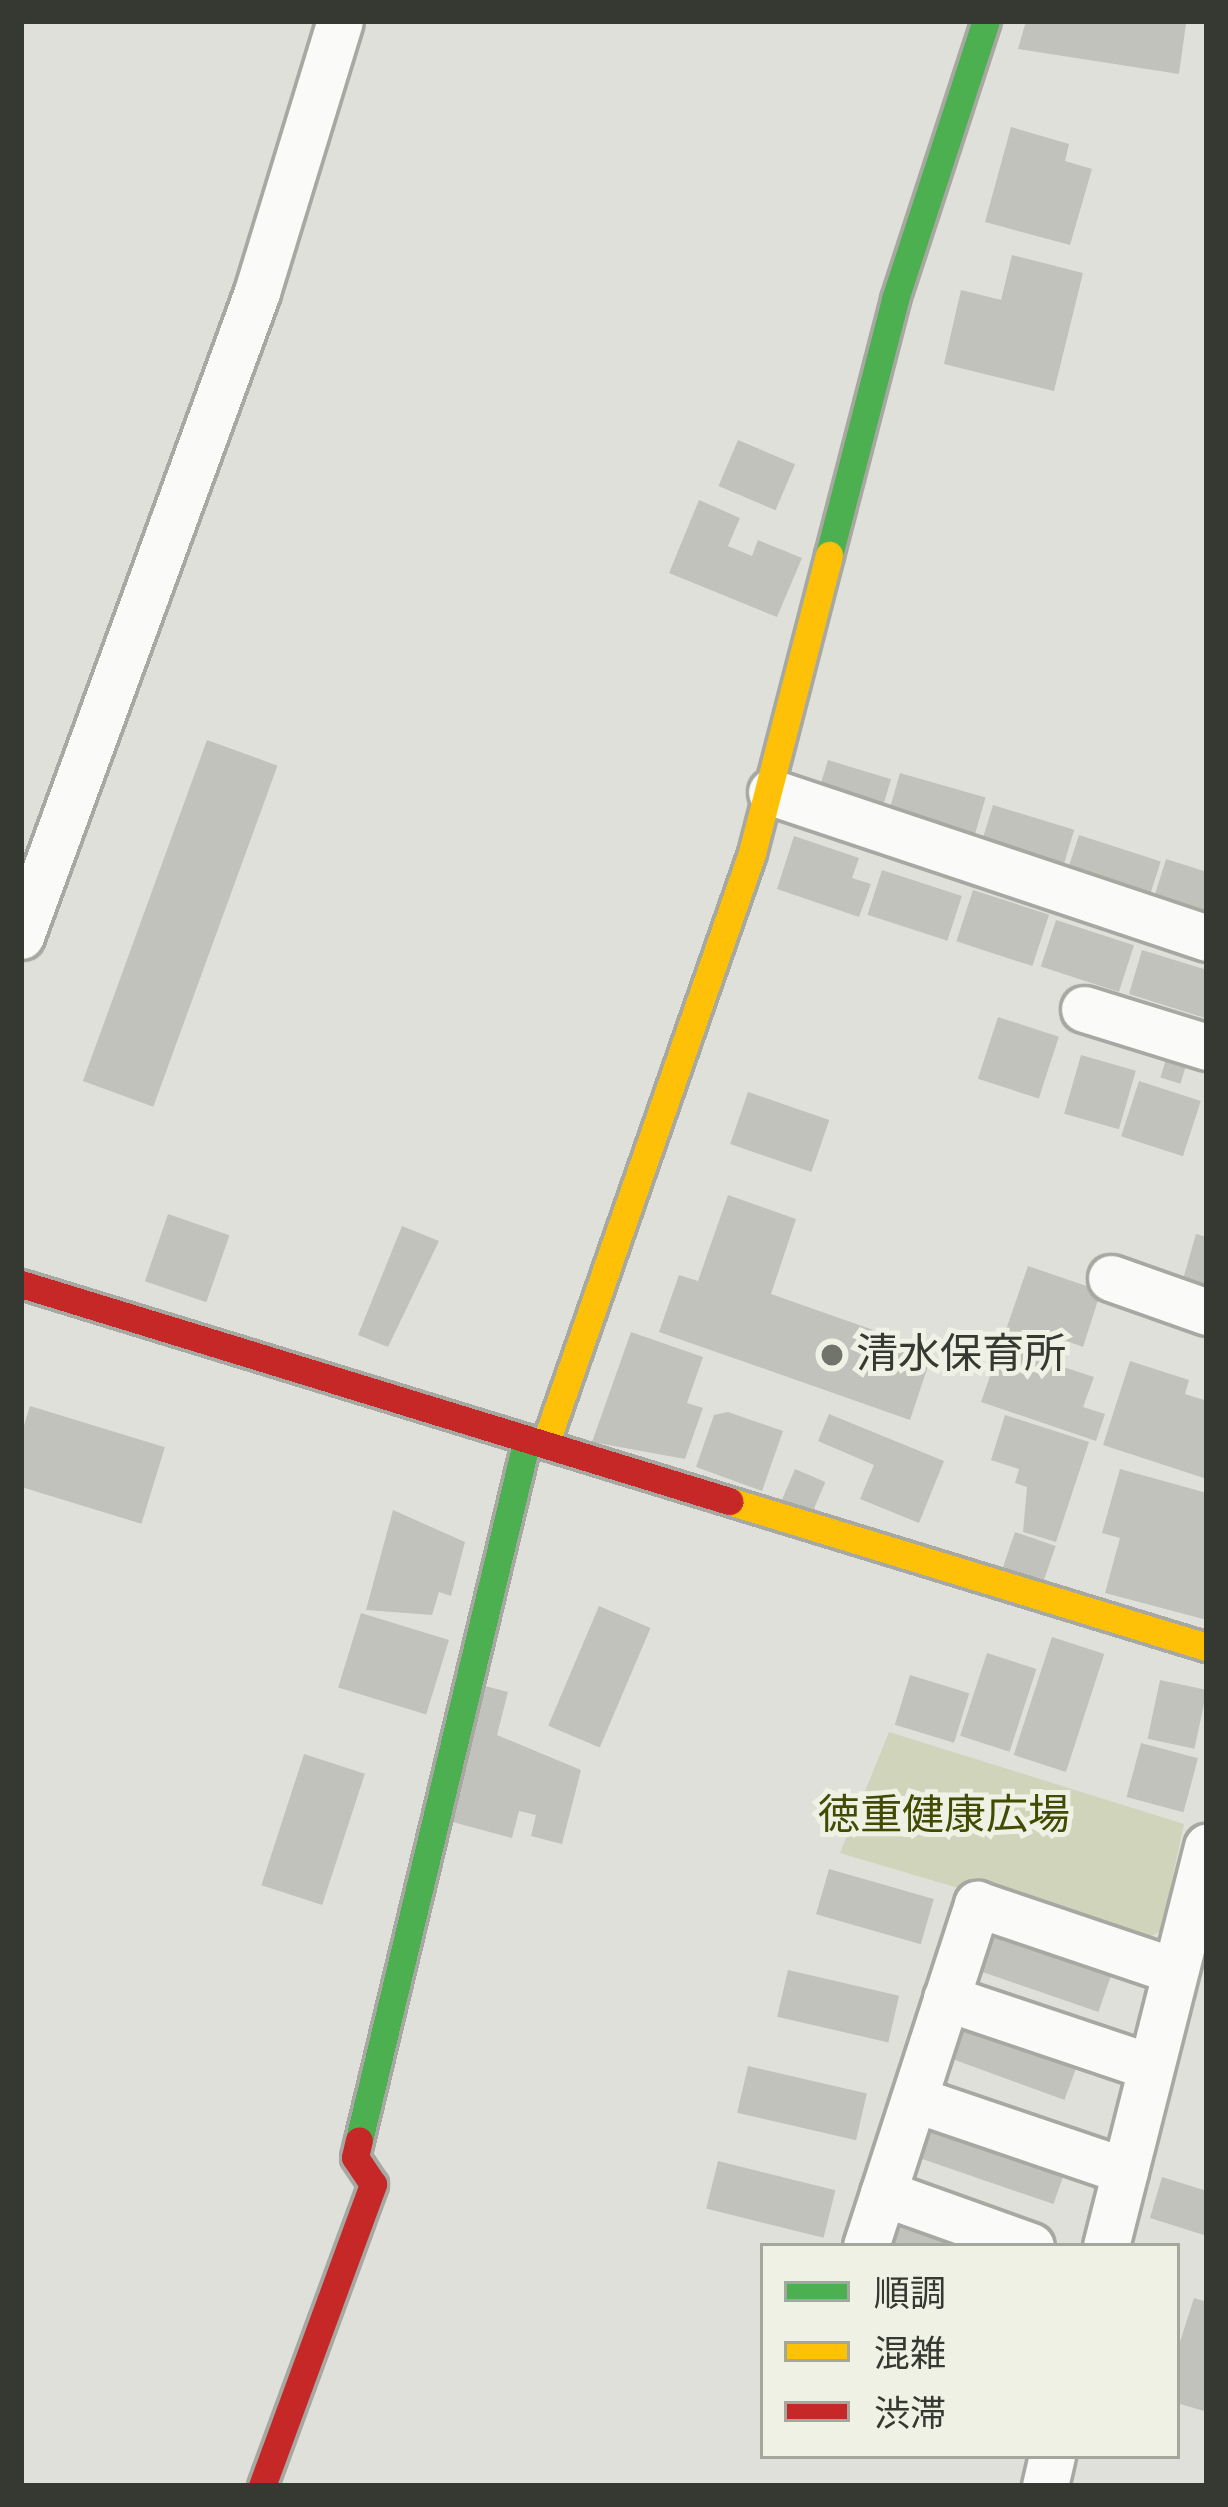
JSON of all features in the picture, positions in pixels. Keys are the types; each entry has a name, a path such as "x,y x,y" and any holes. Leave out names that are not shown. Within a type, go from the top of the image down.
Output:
{"street":[{"path":"21,936 257,292 340,21"},
{"path":"262,2486 373,2184 355,2157 536,1440 694,1039 771,792 895,299 986,21"},
{"path":"771,792 1207,938"},
{"path":"1084,1010 1207,1047"},
{"path":"1112,1278 1207,1312"},
{"path":"21,1284 1207,1648"},
{"path":"1107,2243 1207,1847"},
{"path":"867,2243 976,1904 1175,1971"},
{"path":"946,1998 1151,2067"},
{"path":"914,2099 1125,2171"},
{"path":"883,2193 1023,2243"}],"green space":[{"name":"徳重健康広場","path":"889,1732 1184,1824 1161,1931 1140,1942 840,1853"}],"building":[{"path":"1026,21 1186,24 1179,74 1018,49"},
{"path":"1011,127 1069,144 1065,161 1092,169 1070,245 985,222"},
{"path":"1012,255 1083,273 1054,391 944,364 961,290 1001,300"},
{"path":"738,440 795,464 776,510 718,486"},
{"path":"699,500 740,518 728,546 752,556 758,540 802,558 777,617 669,573"},
{"path":"207,740 277,766 153,1107 83,1081"},
{"path":"828,760 891,779 878,822 815,803"},
{"path":"900,773 986,798 970,851 885,827"},
{"path":"993,805 1074,830 1060,878 978,853"},
{"path":"1079,835 1161,862 1145,909 1064,883"},
{"path":"794,836 859,858 852,878 871,884 859,917 777,889"},
{"path":"1166,859 1207,872 1207,928 1150,910"},
{"path":"882,870 962,896 947,941 867,915"},
{"path":"973,890 1049,915 1032,966 956,941"},
{"path":"1056,920 1134,945 1119,992 1041,967"},
{"path":"1142,950 1207,970 1205,1018 1129,994"},
{"path":"998,1017 1059,1037 1039,1099 978,1079"},
{"path":"1170,1046 1190,1052 1180,1084 1160,1078"},
{"path":"1081,1055 1136,1071 1119,1129 1064,1114"},
{"path":"1139,1081 1201,1101 1183,1156 1121,1136"},
{"path":"748,1092 829,1120 811,1172 730,1144"},
{"path":"728,1195 796,1219 771,1294 933,1351 910,1420 659,1332 679,1275 698,1281"},
{"path":"168,1214 229,1235 206,1302 145,1281"},
{"path":"402,1226 439,1241 388,1347 358,1335"},
{"path":"1196,1234 1207,1237 1207,1302 1179,1293"},
{"path":"1028,1266 1101,1291 1083,1347 1053,1336 1045,1361 1094,1377 1083,1407 1105,1414 1096,1441 981,1402"},
{"path":"631,1332 703,1357 687,1403 703,1408 685,1459 592,1442"},
{"path":"1130,1361 1189,1380 1185,1394 1207,1401 1207,1479 1103,1445"},
{"path":"30,1406 165,1447 141,1524 21,1487 21,1435"},
{"path":"728,1412 783,1431 762,1491 696,1467 714,1415"},
{"path":"829,1414 944,1461 919,1523 860,1499 874,1465 818,1441"},
{"path":"1005,1415 1089,1442 1056,1542 1023,1532 1027,1487 1015,1483 1019,1469 991,1460"},
{"path":"795,1469 825,1482 812,1512 782,1499"},
{"path":"1120,1469 1207,1493 1207,1620 1105,1593 1120,1538 1102,1533"},
{"path":"393,1510 465,1542 451,1596 439,1592 432,1615 366,1610"},
{"path":"1015,1532 1056,1546 1042,1586 1001,1572"},
{"path":"599,1606 651,1628 600,1748 548,1726"},
{"path":"361,1613 449,1640 426,1714 338,1688"},
{"path":"1052,1637 1104,1654 1066,1772 1014,1755"},
{"path":"987,1653 1036,1669 1010,1752 960,1736"},
{"path":"910,1675 969,1693 954,1743 895,1725"},
{"path":"1160,1680 1207,1690 1194,1749 1148,1739"},
{"path":"470,1682 508,1692 497,1735 581,1770 562,1844 531,1836 536,1815 519,1811 512,1838 434,1817"},
{"path":"1141,1743 1198,1758 1183,1812 1127,1797"},
{"path":"304,1754 365,1774 322,1905 261,1885"},
{"path":"829,1869 934,1899 921,1944 816,1914"},
{"path":"983,1914 1116,1960 1098,2012 965,1966"},
{"path":"788,1970 899,1996 888,2042 777,2017"},
{"path":"955,2009 1081,2055 1065,2100 939,2054"},
{"path":"748,2066 867,2093 856,2140 737,2113"},
{"path":"921,2113 1068,2163 1054,2204 907,2154"},
{"path":"718,2161 835,2190 824,2238 706,2209"},
{"path":"1162,2177 1207,2191 1207,2236 1150,2218"},
{"path":"887,2210 991,2243 877,2243"},
{"path":"1194,2298 1207,2302 1207,2412 1180,2404 1180,2342"}],"traffic: fast":[{"path":"829,555 895,299 986,21"},
{"path":"359,2140 527,1439"}],"traffic: slow":[{"path":"546,1442 752,853 829,555"},
{"path":"729,1501 1207,1647"}],"traffic: jam":[{"path":"21,1284 729,1501"},
{"path":"262,2486 373,2184 355,2157 359,2140"}],"place":[{"name":"清水保育所","path":"832,1355"}]}
